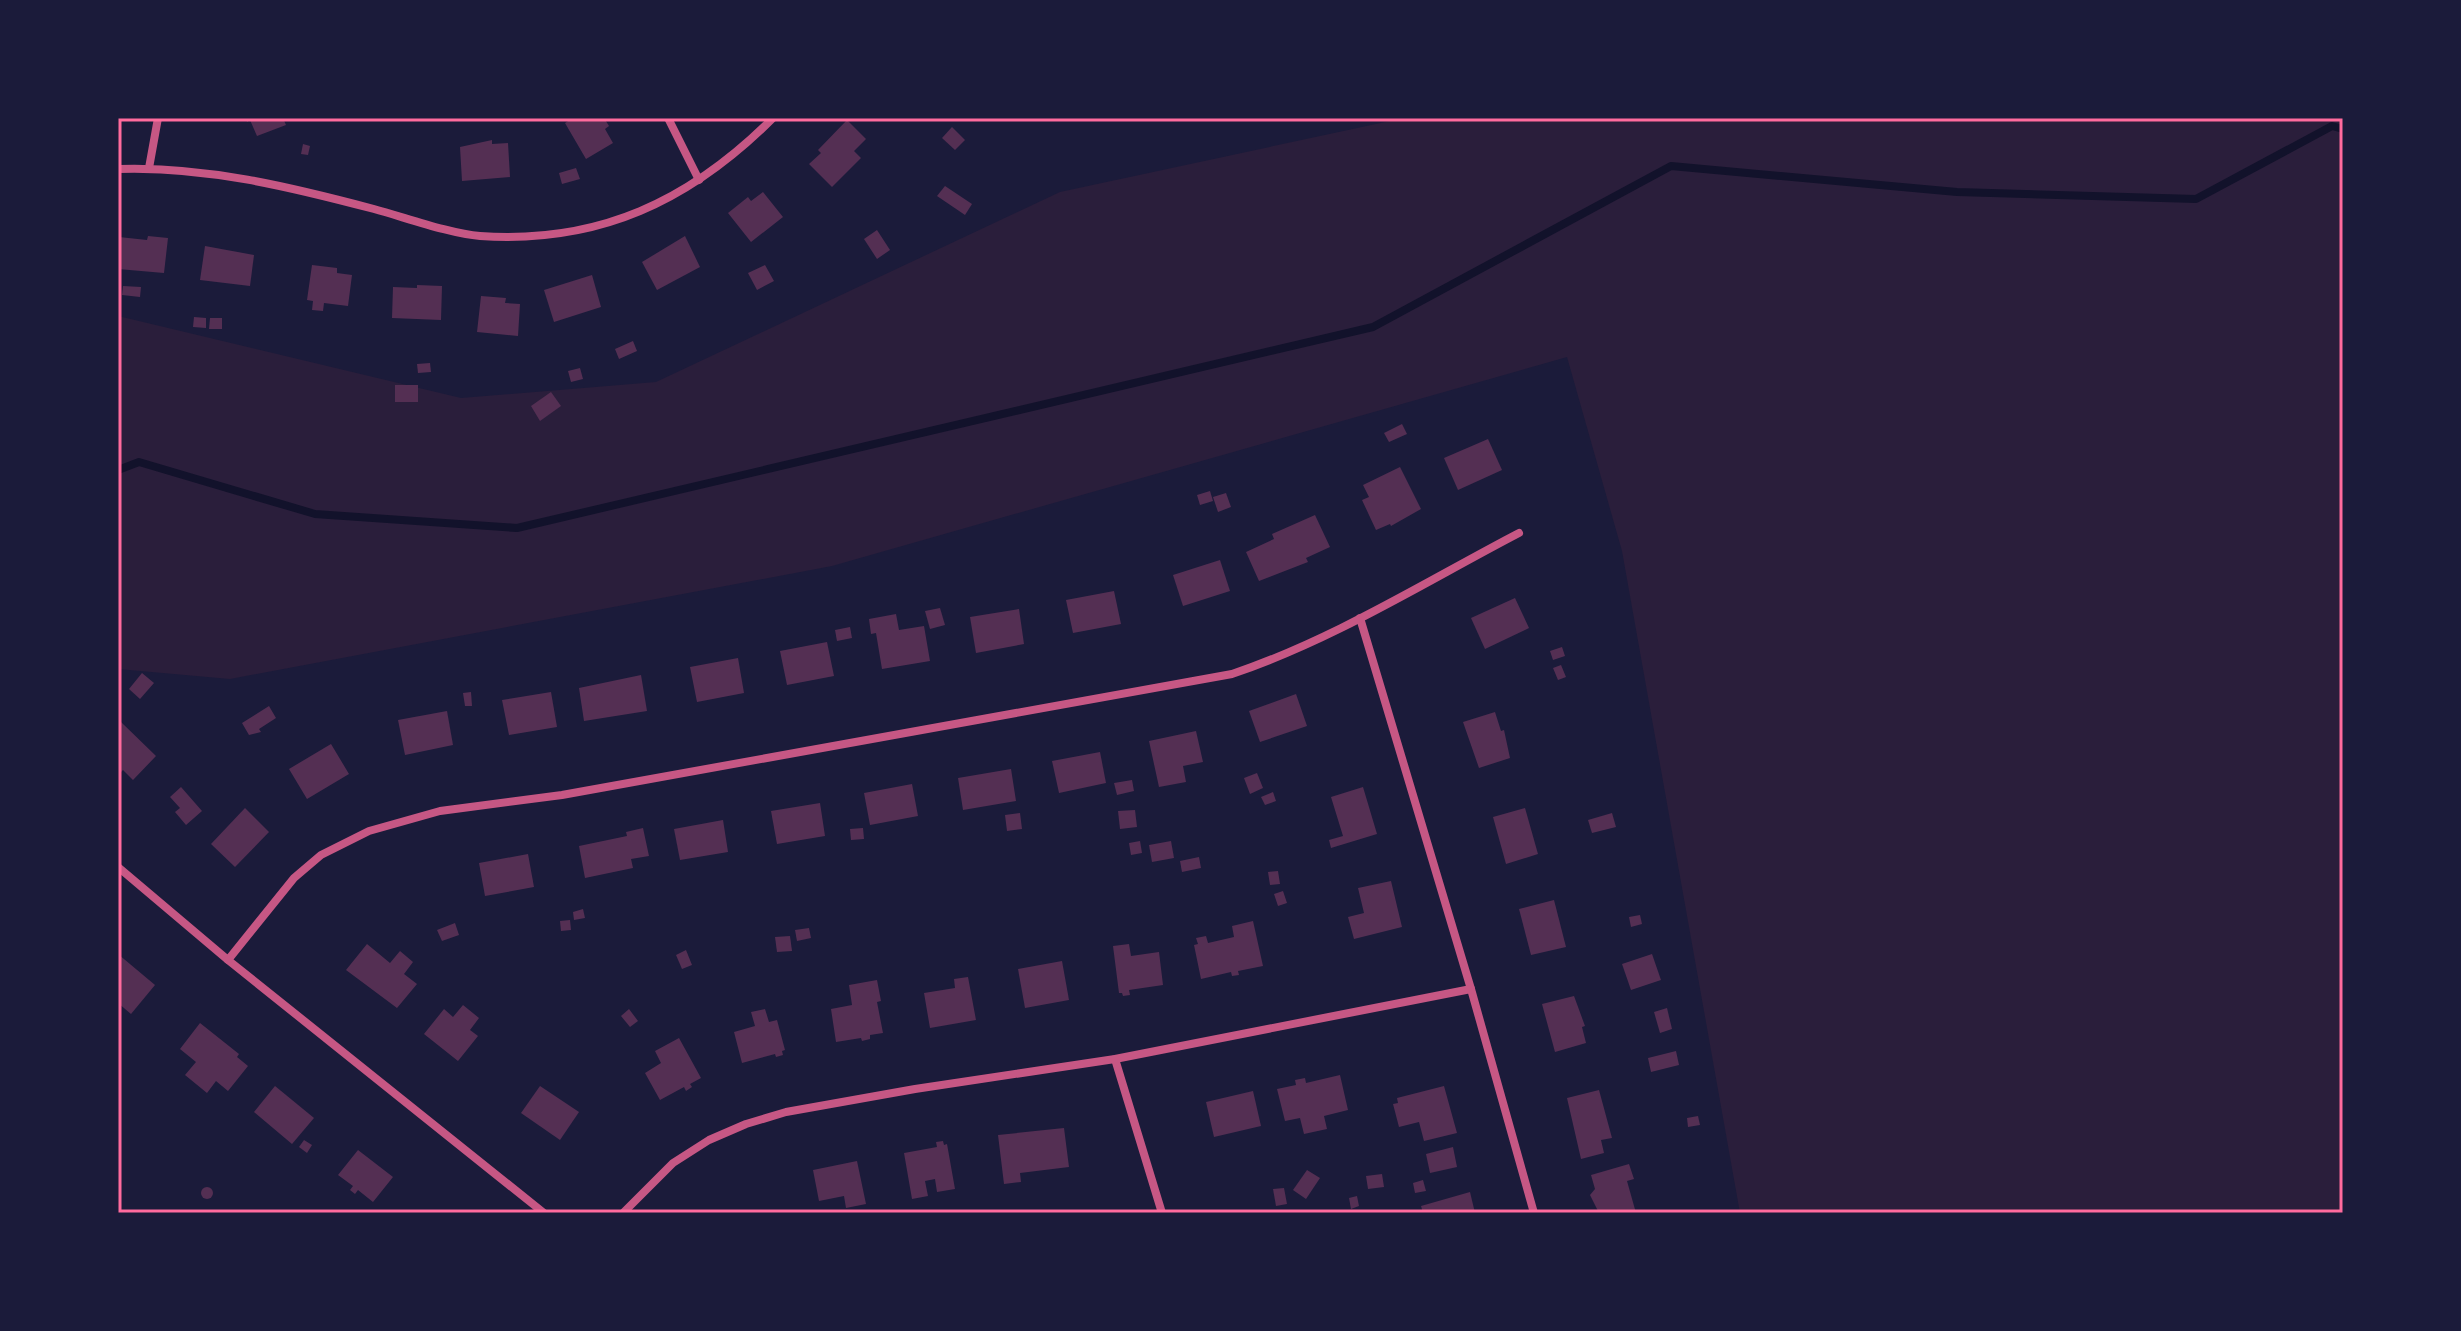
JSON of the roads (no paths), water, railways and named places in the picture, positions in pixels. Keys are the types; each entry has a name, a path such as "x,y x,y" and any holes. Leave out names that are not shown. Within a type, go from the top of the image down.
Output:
{"street":[{"path":"149,168 158,118"},
{"path":"668,118 699,180"},
{"path":"118,169 213,173 295,189 477,236 537,236 574,232 651,208 699,180 773,118"},
{"path":"228,960 294,878 321,855 369,831 440,811 562,795 1232,674 1279,658 1519,533"},
{"path":"1360,618 1471,989 1534,1213"},
{"path":"118,867 228,960 544,1213"},
{"path":"623,1213 673,1163 709,1140 786,1112 1115,1059 1471,989"},
{"path":"1115,1059 1162,1213"}],"waterway":[{"path":"118,470 139,462 315,514 517,528 1373,327 1671,166 1957,192 2196,199 2332,126 2343,129"}]}
